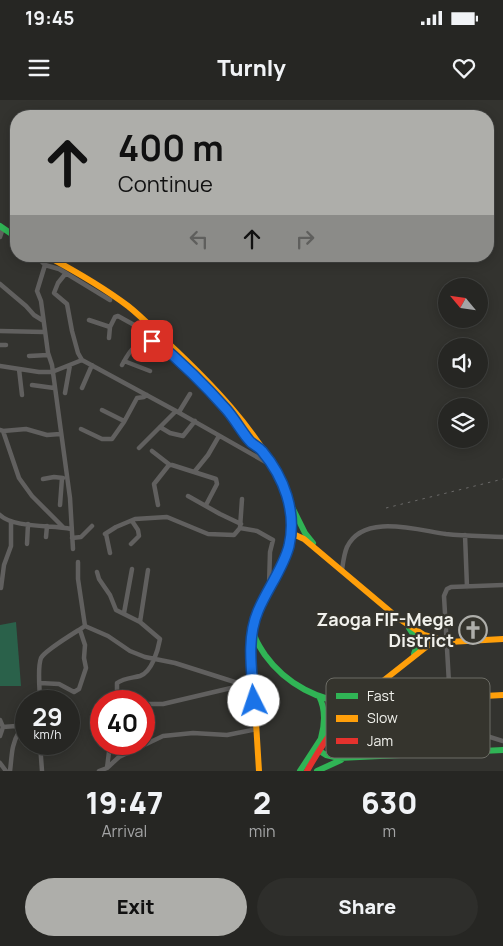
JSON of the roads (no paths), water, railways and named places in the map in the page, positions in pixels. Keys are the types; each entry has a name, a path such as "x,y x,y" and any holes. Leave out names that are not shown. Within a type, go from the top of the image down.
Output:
{"main road":[{"path":"58,262 111,294 128,307 163,338 219,394 261,449 281,479 305,533 317,550"},
{"path":"259,771 251,641 257,612 285,558 290,541 292,533 290,502"},
{"path":"292,533 304,540 342,570 408,626 435,640 503,639"},
{"path":"290,541 298,542 317,550"},
{"path":"253,626 256,638 275,667 297,685 326,698"},
{"path":"408,626 418,642 413,656"},
{"path":"386,678 435,640"},
{"path":"490,696 503,695"},
{"path":"307,771 317,749 324,726 323,704 319,696"},
{"path":"321,738 326,731"},
{"path":"300,771 326,738"},
{"path":"317,749 326,754"},
{"path":"490,751 503,750"},
{"path":"317,771 327,765 347,758"}],"street":[{"path":"0,237 2,227"},
{"path":"42,262 45,266"},
{"path":"45,266 52,266 66,273 110,300"},
{"path":"45,266 37,291 41,301 42,320 52,372 64,478 70,498 73,549"},
{"path":"66,273 58,283 54,293 66,303 72,331 82,360 272,466"},
{"path":"0,284 42,320"},
{"path":"109,338 110,327 115,317 118,316 136,325 198,379 226,409 252,444 261,449"},
{"path":"89,320 110,327"},
{"path":"0,331 44,332"},
{"path":"150,371 123,363 131,350 138,344 163,338"},
{"path":"0,345 6,345"},
{"path":"29,356 48,355"},
{"path":"0,366 52,372 82,360"},
{"path":"65,393 70,365"},
{"path":"82,388 92,365"},
{"path":"19,369 22,395"},
{"path":"32,385 54,388"},
{"path":"139,448 177,412 190,394"},
{"path":"81,429 102,438 112,439 137,398 147,395"},
{"path":"102,410 124,421"},
{"path":"160,427 170,433 183,436 195,422"},
{"path":"60,434 47,435 26,429 2,431 19,478 32,496 63,527"},
{"path":"195,471 210,452 219,436"},
{"path":"152,451 170,465 195,471 216,479 217,484 206,505"},
{"path":"158,505 154,484 164,469 170,465"},
{"path":"42,479 54,476 64,478"},
{"path":"60,505 64,478"},
{"path":"188,496 240,526 258,531 273,540 270,552 269,590"},
{"path":"110,552 105,534 132,521 167,517 212,535 234,535 240,526 242,500"},
{"path":"0,515 11,522 71,529"},
{"path":"131,544 139,536 138,530 132,521"},
{"path":"1,588 6,559 11,546 11,522"},
{"path":"27,544 28,524"},
{"path":"46,537 47,526"},
{"path":"72,538 81,537 92,526"},
{"path":"342,570 346,549 350,542 379,526 503,537"},
{"path":"465,535 467,587"},
{"path":"0,558 6,559"},
{"path":"78,562 78,579 85,626"},
{"path":"124,613 132,569"},
{"path":"140,622 148,570"},
{"path":"97,572 99,579 110,594 114,608 140,622 160,638 153,660 143,674 117,683 117,690"},
{"path":"450,678 444,596 448,588 503,585"},
{"path":"40,690 40,663 44,653 85,626"},
{"path":"85,626 108,636 130,652 153,660 175,663 241,684 254,686"},
{"path":"40,683 59,684 74,692 79,689 86,668 84,658 85,645 80,630"},
{"path":"155,704 163,704 241,684"},
{"path":"0,736 1,724 16,726 18,729 11,749 8,771"},
{"path":"99,771 107,768 119,757 163,736 193,733 227,735 257,729"},
{"path":"490,737 503,741"},
{"path":"41,755 42,771"},
{"path":"107,768 109,755"},
{"path":"0,763 8,771"}],"railway":[{"path":"386,508 503,479"}],"place":[{"name":"Zaoga FIF-Mega District","path":"473,630"}]}
